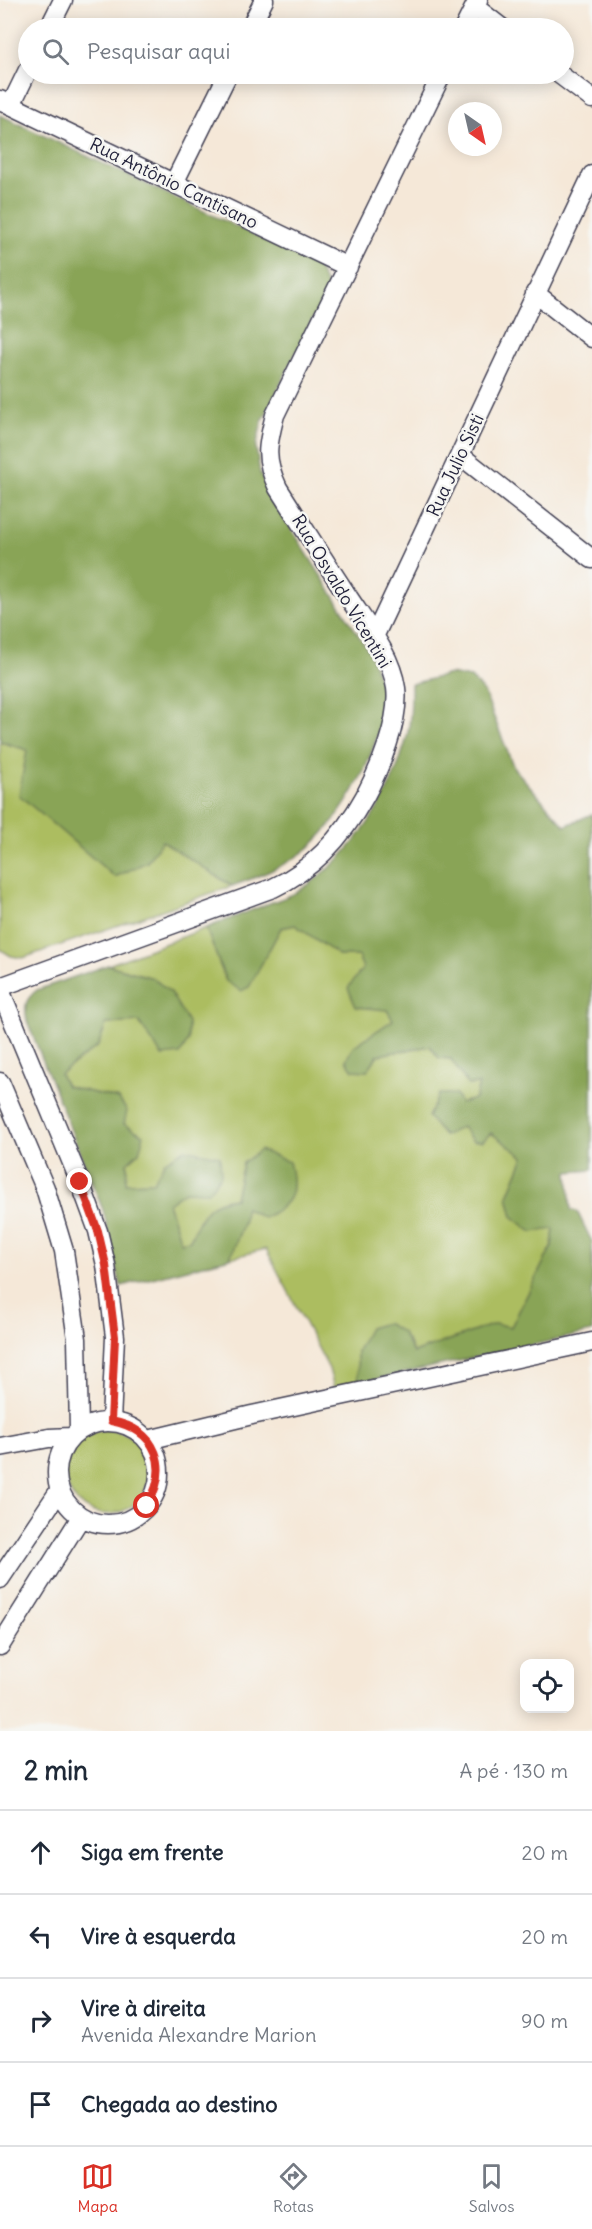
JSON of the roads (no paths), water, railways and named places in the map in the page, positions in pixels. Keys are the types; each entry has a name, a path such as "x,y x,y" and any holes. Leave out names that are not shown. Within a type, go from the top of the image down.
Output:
{"street":[{"path":"54,18 63,0"},
{"path":"255,18 264,0"},
{"path":"469,18 476,3 492,18"},
{"path":"6,103 19,84"},
{"path":"174,183 223,84"},
{"name":"Rua Osvaldo Vicentini","path":"0,988 293,879 317,860 356,813 369,789 390,733 396,708 396,687 389,664 374,637 278,488 269,469 268,444 275,415 437,84"},
{"path":"573,84 592,99"},
{"name":"Rua Antônio Cantisano","path":"6,103 348,267"},
{"name":"Rua Julio Sisti","path":"374,637 592,175"},
{"path":"535,293 592,338"},
{"path":"461,456 592,559"},
{"path":"0,988 98,1231 106,1265 115,1337 111,1421"},
{"path":"0,1082 45,1188 64,1251 77,1339 75,1433 58,1459 55,1474 59,1491 68,1506 81,1517 98,1524 116,1523 132,1518 147,1506 156,1491 159,1473 156,1456 148,1440 137,1430 125,1424 111,1421 94,1423 75,1433 0,1447"},
{"path":"148,1440 252,1415 592,1342"},
{"path":"24,1442 58,1459"},
{"path":"0,1579 44,1510 59,1491"},
{"path":"0,1646 81,1517"}]}
